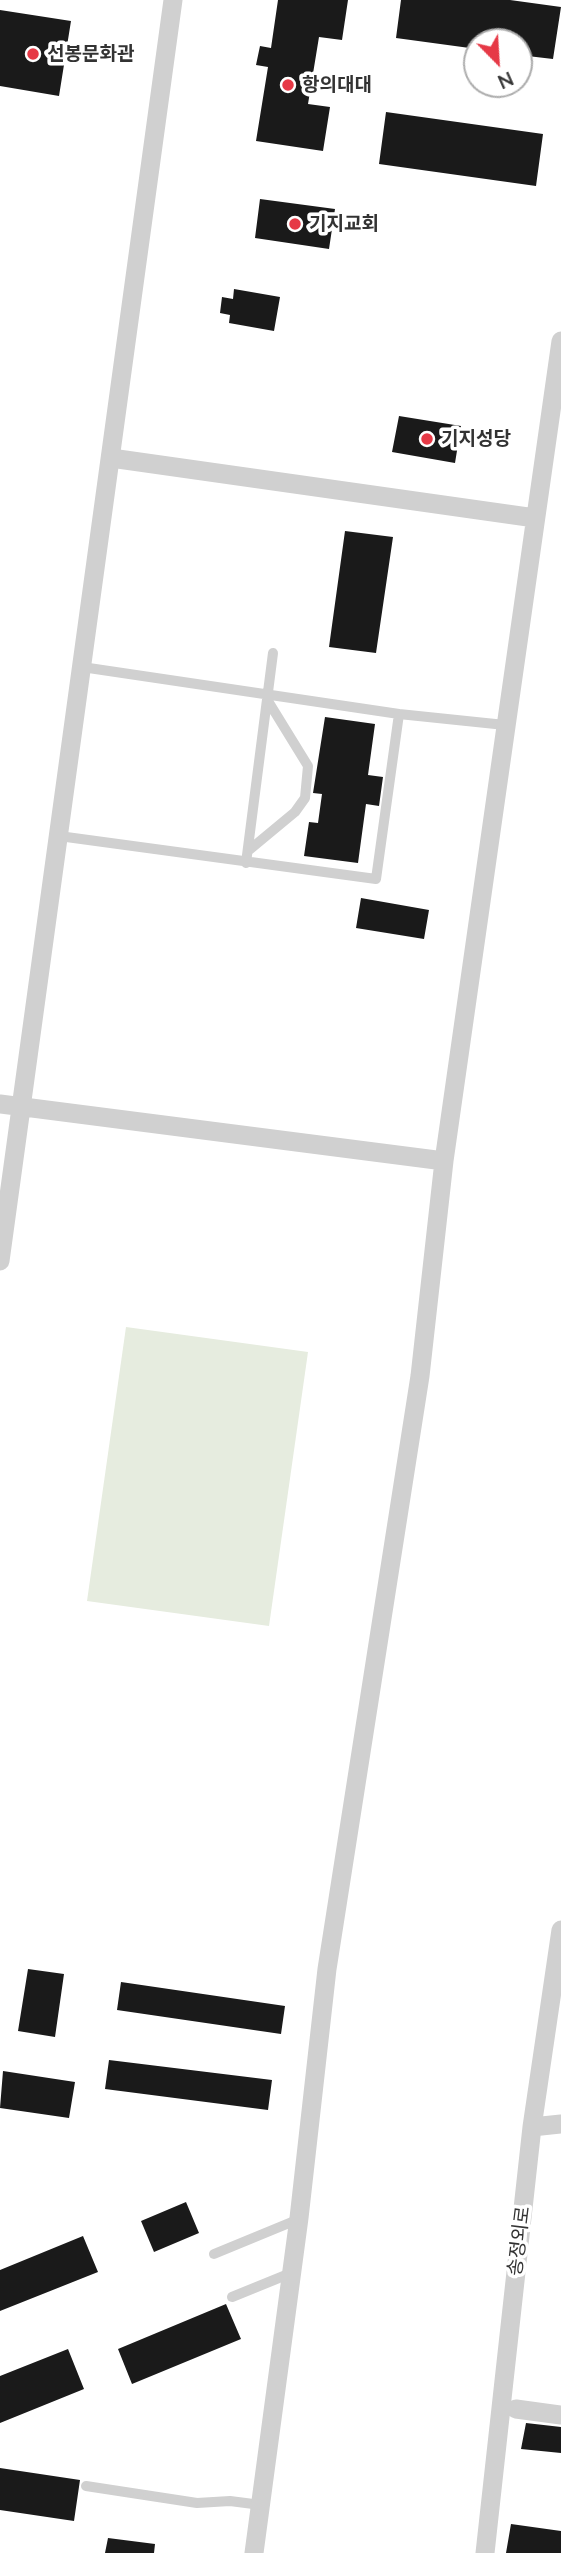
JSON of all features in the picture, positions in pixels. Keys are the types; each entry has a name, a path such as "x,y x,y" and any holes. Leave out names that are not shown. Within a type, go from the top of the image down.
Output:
{"street":[{"path":"0,1261 173,0"},
{"path":"254,2553 299,2218 327,1969 420,1377 444,1161 561,341"},
{"path":"111,458 535,518"},
{"path":"0,1104 444,1161"},
{"name":"송정외로","path":"485,2553 532,2127 561,1930"},
{"path":"532,2127 561,2124"},
{"path":"516,2409 561,2415"}],"lane":[{"path":"246,863 274,653"},
{"path":"82,667 268,697 506,725"},
{"path":"248,851 295,812 305,798 308,766 268,697"},
{"path":"59,836 376,879 399,714"},
{"path":"214,2254 299,2218"},
{"path":"232,2297 291,2273"},
{"path":"86,2486 197,2503 230,2501 261,2505"}],"shaded area":[{"path":"126,1327 308,1352 269,1626 87,1601"}],"building":[{"name":"항의대대","path":"278,0 348,0 342,40 319,37 308,104 330,107 323,151 256,141 268,67 256,65 260,46 271,48"},
{"path":"401,0 510,0 561,7 553,59 533,57 533,28 463,28 463,47 396,38"},
{"name":"선봉문화관","path":"0,10 71,21 59,96 0,86"},
{"path":"386,112 543,134 536,186 379,164"},
{"name":"기지교회","path":"260,199 335,209 329,249 255,238"},
{"path":"234,289 280,297 274,331 229,323 230,315 220,313 222,297 233,299"},
{"name":"기지성당","path":"399,416 461,426 455,463 392,452"},
{"path":"345,531 393,537 376,653 329,647"},
{"path":"325,717 375,724 368,775 383,777 379,806 366,804 358,863 304,856 309,822 318,823 322,794 313,793"},
{"path":"361,898 429,910 424,939 356,928"},
{"path":"28,1969 64,1974 55,2037 18,2031"},
{"path":"121,1982 285,2006 281,2034 117,2010"},
{"path":"109,2060 272,2080 268,2110 105,2089"},
{"path":"3,2071 75,2082 69,2118 0,2108"},
{"path":"186,2202 199,2233 154,2252 141,2221"},
{"path":"83,2236 98,2272 0,2311 0,2270"},
{"path":"226,2304 241,2339 132,2384 118,2349"},
{"path":"68,2349 84,2389 0,2423 0,2376"},
{"path":"526,2423 561,2427 561,2453 521,2449"},
{"path":"0,2468 80,2480 74,2521 0,2510"},
{"path":"511,2524 561,2531 561,2553 506,2553"},
{"path":"108,2538 155,2544 154,2553 105,2553"}],"place":[{"name":"선봉문화관","path":"33,54"},
{"name":"항의대대","path":"288,85"},
{"name":"기지교회","path":"295,224"},
{"name":"기지성당","path":"427,439"}]}
